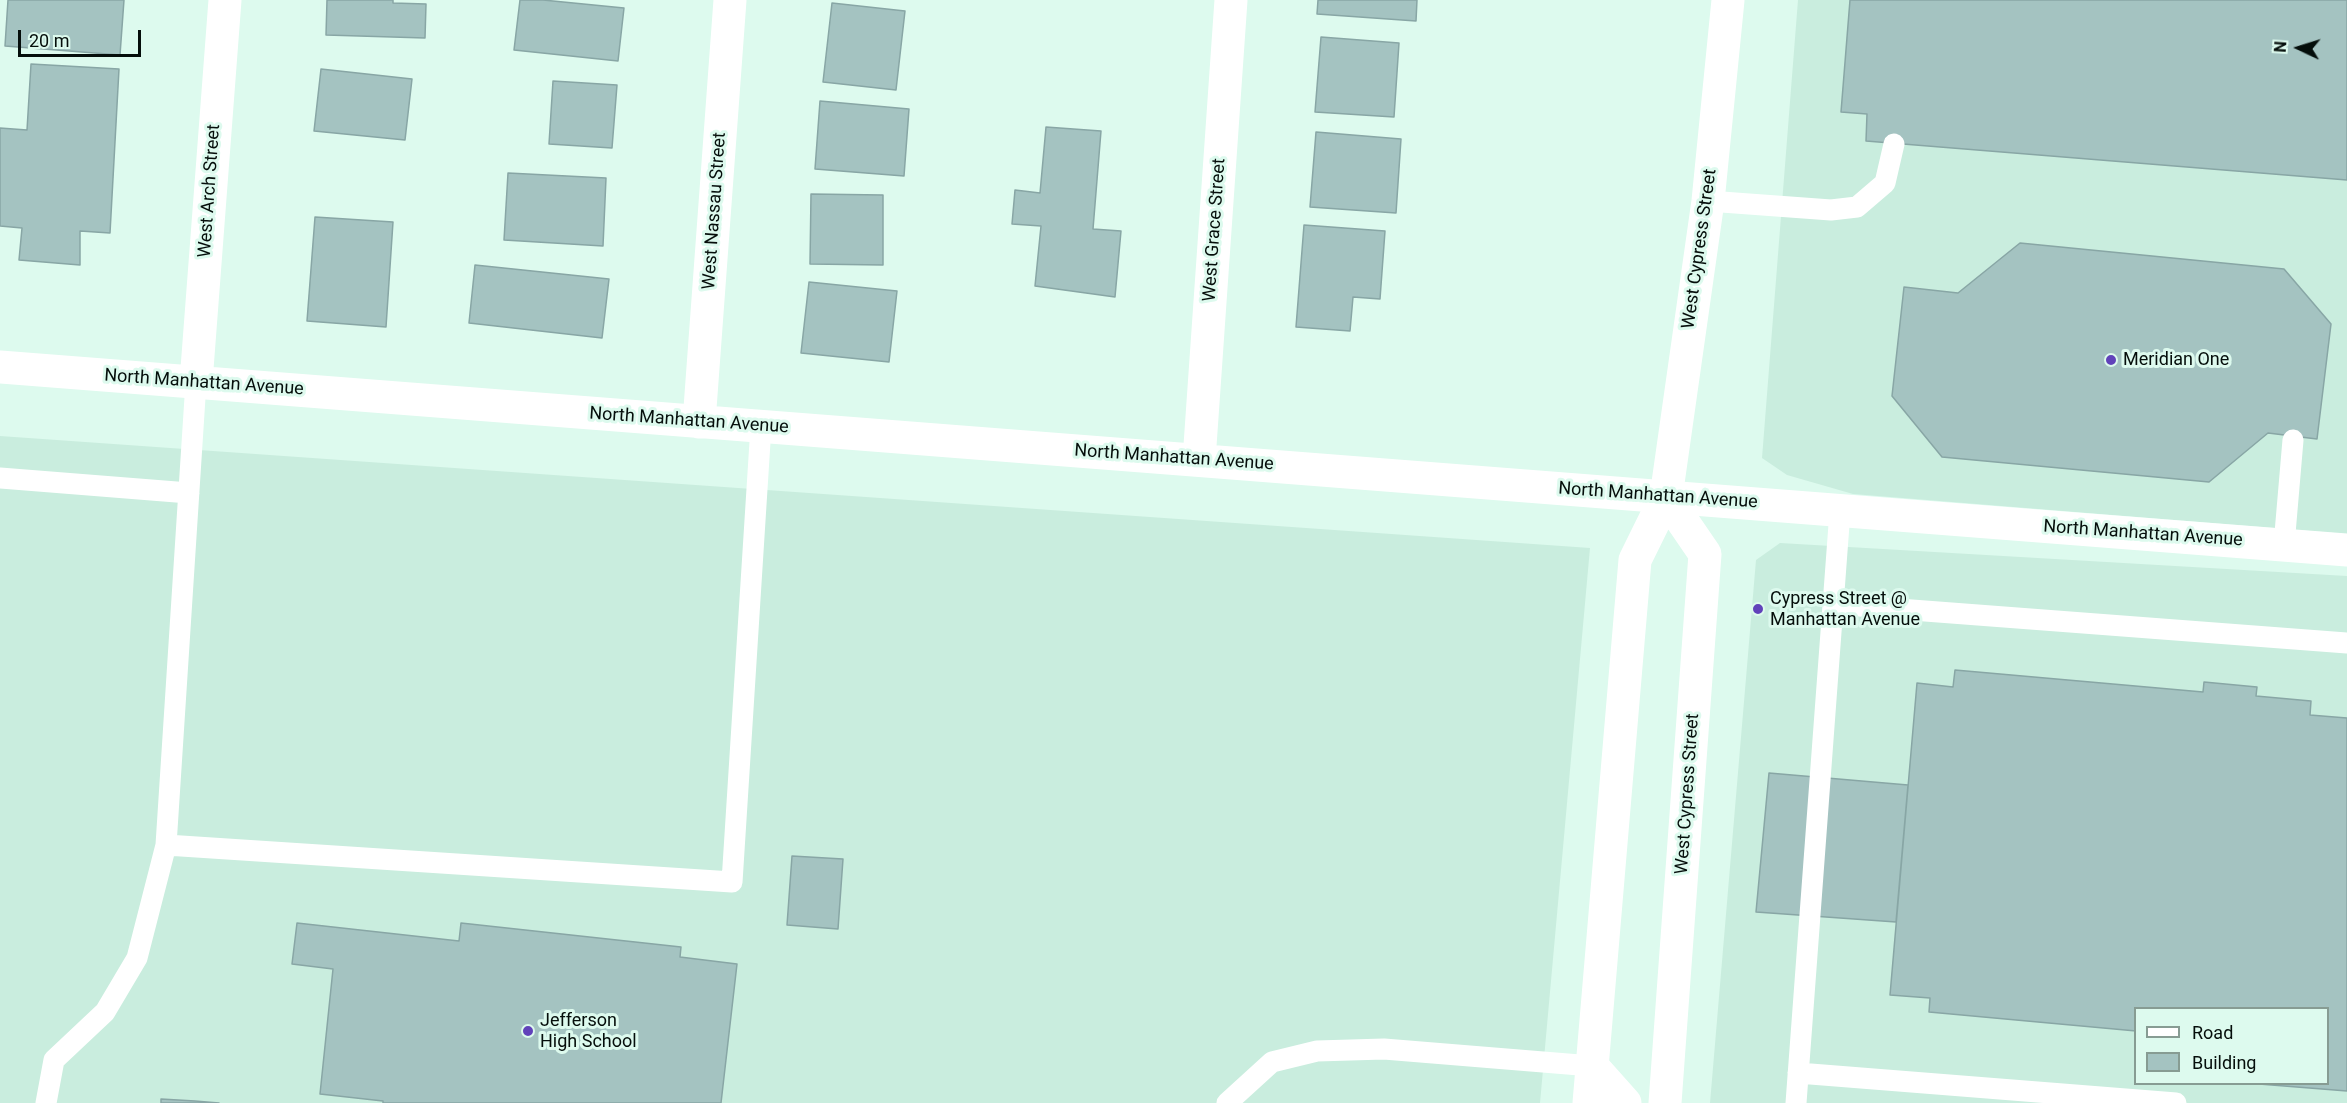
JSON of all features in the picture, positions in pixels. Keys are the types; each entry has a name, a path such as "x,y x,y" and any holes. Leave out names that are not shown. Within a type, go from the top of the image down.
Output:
{"street":[{"name":"West Arch Street","path":"196,382 225,0"},
{"name":"West Nassau Street","path":"699,422 730,0"},
{"name":"West Grace Street","path":"1199,460 1231,0"},
{"name":"West Cypress Street","path":"1589,1103 1635,560 1666,497 1708,201 1728,0"},
{"name":"North Manhattan Avenue","path":"0,367 2347,550"},
{"name":"West Cypress Street","path":"1665,1103 1705,554 1666,497"},
{"path":"1592,1066 1625,1103"}],"lane":[{"path":"1708,201 1831,210 1857,207 1885,183 1893,144"},
{"path":"46,1103 54,1060 105,1012 137,958 166,845 196,382"},
{"path":"166,845 732,882 762,426"},
{"path":"2284,545 2293,440"},
{"path":"0,478 189,493"},
{"path":"1796,1103 1840,511"},
{"path":"1833,604 2347,643"},
{"path":"1227,1103 1272,1062 1317,1051 1384,1049 1592,1066"},
{"path":"1798,1073 2176,1103"}],"shaded area":[{"path":"1798,0 2347,0 2347,534 1853,494 1787,475 1762,458"},
{"path":"0,436 1590,548 1540,1103 0,1103"},
{"path":"1780,543 2347,576 2347,1103 1710,1103 1756,560"}],"building":[{"path":"8,0 124,0 120,55 5,46"},
{"path":"327,0 393,0 393,3 426,4 425,38 326,35"},
{"path":"520,0 624,8 618,61 514,50"},
{"path":"1318,0 1417,0 1416,21 1317,14"},
{"path":"1850,0 2347,0 2347,180 1866,141 1867,114 1841,112"},
{"path":"832,3 905,11 896,90 823,82"},
{"path":"1321,37 1399,43 1394,117 1315,112"},
{"path":"31,64 119,69 110,233 80,231 80,265 19,260 22,228 0,226 0,128 27,130"},
{"path":"321,69 412,79 405,140 314,131"},
{"path":"553,81 617,85 612,148 549,144"},
{"path":"820,101 909,109 904,176 815,169"},
{"path":"1046,127 1101,131 1093,229 1121,231 1115,297 1035,286 1041,226 1012,224 1015,190 1040,193"},
{"path":"1316,132 1401,139 1396,213 1310,207"},
{"path":"508,173 606,178 603,246 504,240"},
{"path":"811,194 883,195 883,265 810,264"},
{"path":"315,217 393,222 386,327 307,321"},
{"path":"1304,225 1385,231 1380,299 1353,297 1350,331 1296,327"},
{"name":"Meridian One","path":"2020,243 2284,269 2331,324 2317,439 2268,433 2209,482 1942,457 1892,396 1904,287 1958,293"},
{"path":"475,265 609,279 602,338 469,323"},
{"path":"809,282 897,291 889,362 801,353"},
{"path":"1955,670 2203,692 2204,682 2257,687 2256,696 2311,701 2310,715 2347,718 2347,1091 2272,1085 2329,1085 2329,1007 2134,1007 2134,1031 1929,1012 1930,998 1890,995 1917,683 1953,687"},
{"path":"1769,773 1908,785 1896,922 1756,912"},
{"path":"792,856 843,859 838,929 787,925"},
{"name":"Jefferson High School","path":"297,923 459,941 461,923 681,947 680,957 737,964 721,1103 383,1103 383,1101 320,1094 333,969 292,964"},
{"path":"161,1099 195,1101 219,1103 161,1103"}],"place":[{"name":"Meridian One","path":"2111,360"},
{"name":"Cypress Street @ Manhattan Avenue","path":"1758,609"},
{"name":"Jefferson High School","path":"528,1031"}]}
